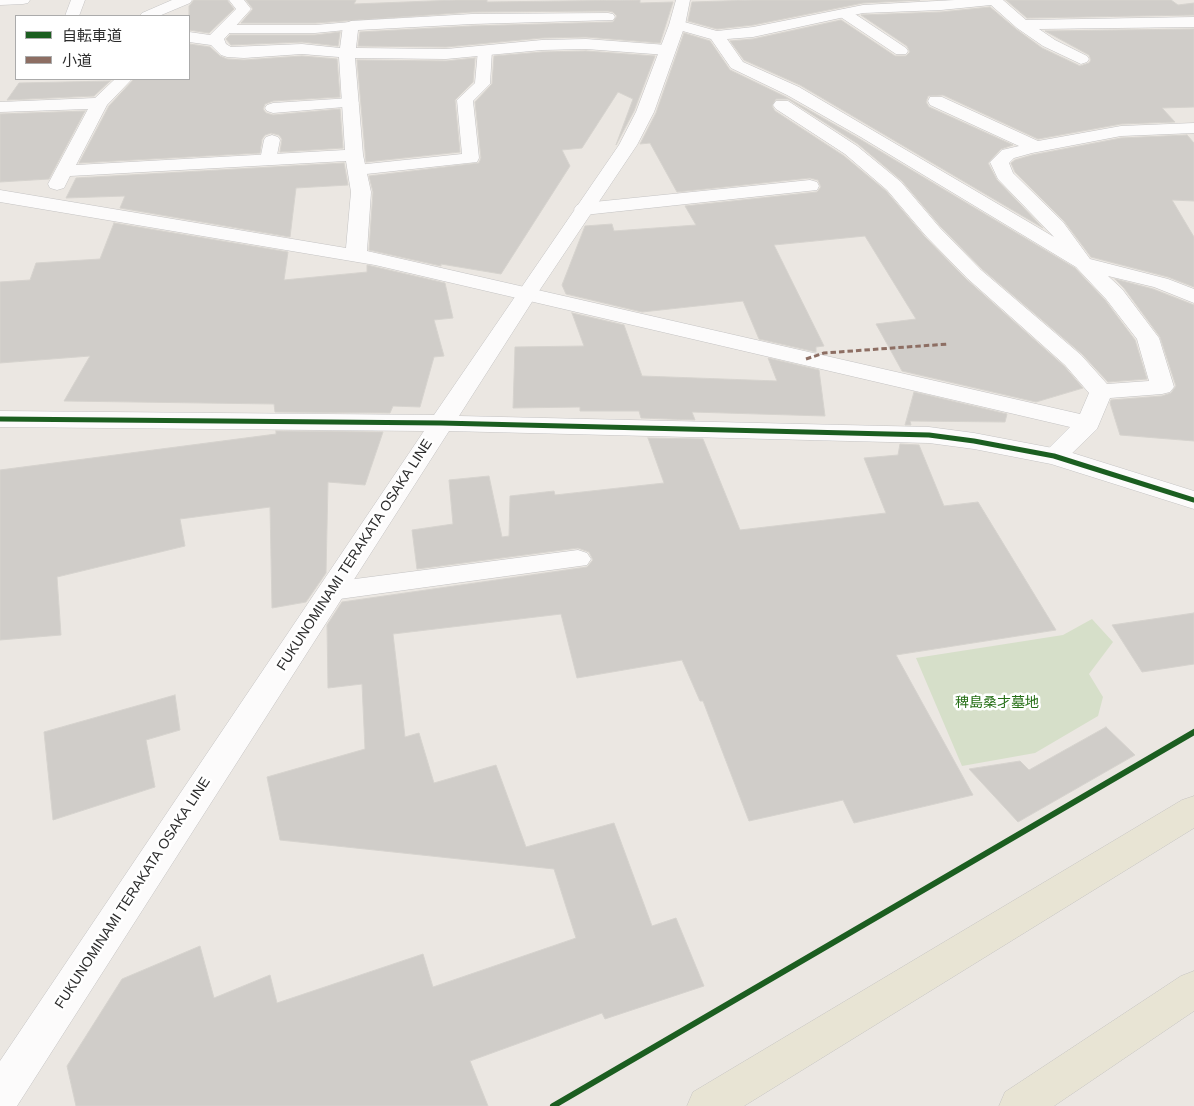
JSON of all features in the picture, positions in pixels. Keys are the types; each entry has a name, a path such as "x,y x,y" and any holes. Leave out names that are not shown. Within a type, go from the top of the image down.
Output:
{"main road":[{"path":"707,1106 1194,810"},
{"path":"1019,1106 1194,989"}],"street":[{"path":"0,1 24,0"},
{"path":"149,15 185,0"},
{"path":"236,0 244,8 221,35 219,46 227,52 302,49 446,54 586,44 668,50"},
{"path":"717,36 752,32 863,9 941,6 993,0 1022,26 1049,43 1081,59"},
{"path":"680,12 717,36 737,65 738,76 850,150 894,186 933,232 961,260 1073,360 1101,392"},
{"name":"FUKUNOMINAMI TERAKATA OSAKA LINE","path":"0,1096 526,294 628,145 645,112 680,12"},
{"path":"356,256 361,192 355,162 347,52 351,26 472,19 608,17"},
{"path":"1022,26 1194,22"},
{"path":"190,37 221,35"},
{"path":"737,65 793,91 866,132 1083,263 1161,283 1194,297"},
{"path":"47,203 100,103 123,80"},
{"path":"936,101 1036,147"},
{"path":"0,107 100,103"},
{"path":"1101,392 1162,387 1148,338 1114,294 1083,263 1056,226 1005,175 999,162 1008,154 1121,130 1194,128"},
{"path":"64,171 268,160 355,162"},
{"path":"584,209 810,186"},
{"path":"0,196 356,256 1088,424"},
{"path":"1054,456 1088,424 1101,392"},
{"path":"0,419 441,423 929,435 974,441 1054,456 1194,500"}],"lane":[{"path":"72,15 78,0"},
{"path":"844,13 900,50"},
{"path":"221,35 351,26"},
{"path":"355,162 471,158 465,100 482,84 485,50"},
{"path":"274,108 351,103"},
{"path":"268,160 272,140"},
{"path":"332,591 578,559"}],"green space":[{"name":"稗島桑才墓地","path":"1092,619 1113,642 1089,674 1103,697 1098,716 1035,753 962,766 916,658 1063,635"}],"building":[{"path":"194,0 227,0 234,9 209,33 190,30 189,6"},
{"path":"246,0 356,0 354,4 456,0 487,0 487,2 640,0 640,3 673,2 660,43 586,37 542,38 446,47 358,46 360,32 472,26 613,22 617,16 613,12 608,11 472,12 315,23 241,23 253,9"},
{"path":"920,0 863,3 753,25 717,29 688,21 692,2"},
{"path":"1006,0 1171,0 1178,5 1194,3 1194,15 1027,18"},
{"path":"990,7 1042,48 1080,66 1089,63 1091,60 1089,55 1045,31 1194,29 1194,107 1162,108 1175,122 1121,124 1038,139 943,95 928,96 926,102 929,107 1013,145 1001,149 988,163 997,180 1043,228 800,85 744,60 730,41 753,39 841,20 895,56 906,56 910,52 907,46 861,15 941,12"},
{"path":"340,32 338,46 302,42 231,45 226,39 230,35 315,35"},
{"path":"684,33 710,41 730,70 786,97 858,138 1075,268 1105,300 1135,340 1147,379 1108,382 1082,354 982,269 941,227 902,181 858,144 788,99 776,99 772,106 775,111 844,156 886,191 925,237 966,279 1064,366 1083,388 1036,402 902,371 876,324 916,319 865,236 774,245 824,346 816,347 816,352 759,339 743,301 642,312 566,294 562,285 585,226 612,224 614,231 696,225 685,206 817,192 821,187 818,180 810,178 677,192 650,143 640,144 656,113"},
{"path":"190,44 210,47 220,56 227,59 244,60 302,56 337,59 340,97 273,101 265,104 263,109 266,113 273,115 340,109 343,148 280,152 282,139 279,135 271,133 265,135 262,139 260,153 79,163 109,106 133,80 190,80"},
{"path":"586,51 655,56 634,111 616,145 633,99 618,92 582,148 562,150 570,166 501,274 441,264 441,266 369,250 373,192 369,176 479,163 481,158 475,102 492,84 494,56"},
{"path":"475,58 473,82 455,100 460,152 366,162 357,60 446,61"},
{"path":"110,81 94,96 7,100 19,83"},
{"path":"85,111 49,179 0,182 0,114"},
{"path":"1187,135 1194,143 1194,201 1172,200 1194,237 1194,287 1168,277 1091,257 1064,221 1015,172 1011,163 1032,155 1121,138"},
{"path":"344,163 348,185 296,188 290,237 120,208 125,196 66,198 76,178"},
{"path":"114,223 288,252 284,280 367,272 367,265 445,283 453,318 434,320 444,356 434,357 420,407 393,406 390,413 275,412 274,404 64,401 90,356 0,363 0,282 30,280 36,263 100,259"},
{"path":"1115,279 1153,289 1194,305 1194,441 1120,435 1110,403 1111,400 1162,396 1171,393 1176,386 1160,337 1124,288"},
{"path":"572,313 624,325 642,376 777,381 768,358 819,370 825,416 692,412 695,420 641,418 639,411 580,411 580,407 513,408 515,347 584,346"},
{"path":"914,392 1007,414 1005,422 910,421 911,425 905,425"},
{"path":"276,431 383,432 365,485 328,482 326,573 306,602 272,608 270,507 180,519 185,546 57,577 61,635 0,640 0,470 276,434"},
{"path":"648,438 703,439 740,530 886,513 864,458 898,455 900,444 919,445 944,506 978,502 1056,630 896,655 973,795 854,823 843,800 749,821 703,701 700,701 682,660 577,678 561,614 393,634 405,737 419,733 434,783 496,765 526,847 614,823 652,926 676,918 704,986 605,1019 602,1013 470,1061 488,1106 76,1106 67,1066 122,979 200,946 214,998 270,975 277,1003 423,954 433,987 576,938 554,869 280,840 267,777 365,749 362,684 328,688 327,625 342,602 587,567 593,560 589,552 578,548 417,569 412,530 453,524 449,480 489,476 502,537 509,536 510,496 554,491 555,495 664,483"},
{"path":"1194,613 1194,664 1142,672 1112,625"},
{"path":"175,695 180,730 146,740 155,787 53,820 44,732"},
{"path":"1106,727 1135,755 1018,822 969,769 1020,761 1029,770"}],"marked path":[{"path":"806,359 824,353 948,344"}],"cycle path":[{"path":"0,419 441,423 929,435 974,441 1054,456 1194,500"},
{"path":"553,1106 1194,732"}]}
